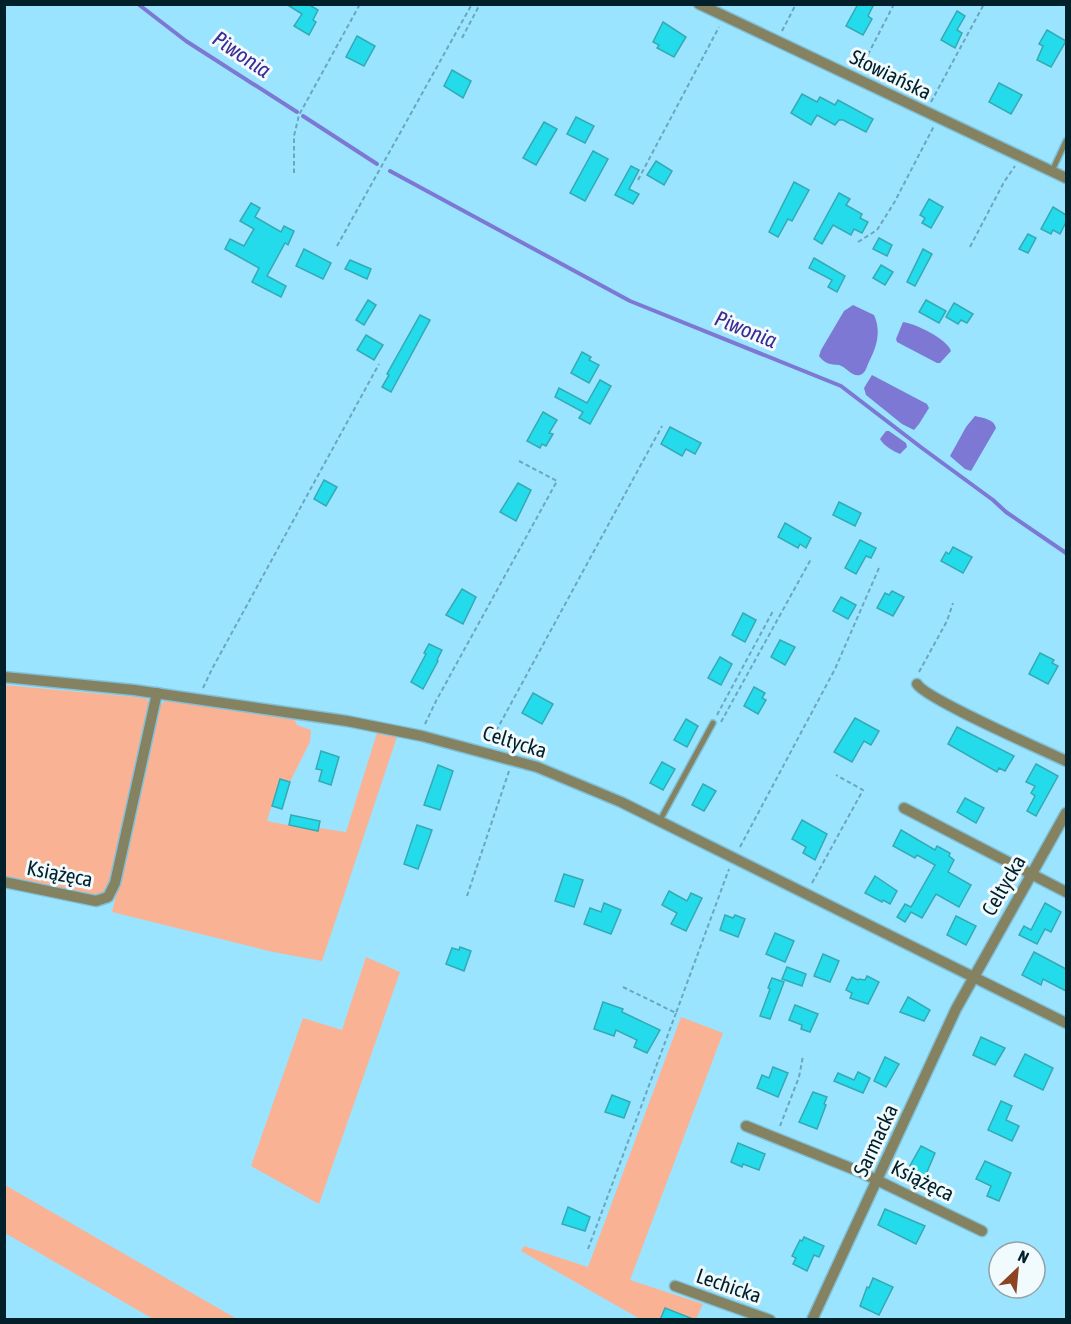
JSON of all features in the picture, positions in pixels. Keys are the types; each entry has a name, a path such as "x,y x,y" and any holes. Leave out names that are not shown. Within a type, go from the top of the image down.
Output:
{"street":[{"name":"Słowiańska","path":"699,4 1066,178"},
{"name":"Celtycka","path":"4,677 157,693 347,721 422,736 513,759 591,788 1066,1023"},
{"path":"917,684 924,692 951,706 1066,761"},
{"name":"Książęca","path":"4,882 88,900 96,901 108,897 115,883 157,693"},
{"path":"904,808 1066,892"},
{"name":"Celtycka","path":"973,977 1066,813"},
{"name":"Sarmacka","path":"812,1320 973,977"},
{"name":"Książęca","path":"746,1126 878,1180 982,1230"},
{"name":"Lechicka","path":"675,1286 770,1320"}],"lane":[{"path":"1052,171 1066,141"},
{"path":"659,822 713,723"}],"path":[{"path":"294,173 294,136 299,115 360,4"},
{"path":"337,246 472,4"},
{"path":"462,38 480,4"},
{"path":"776,41 796,4"},
{"path":"855,79 894,4"},
{"path":"926,113 984,4"},
{"path":"639,180 724,16"},
{"path":"858,242 877,230 883,221 938,118"},
{"path":"970,247 1009,174 1023,158"},
{"path":"200,699 212,669 379,364"},
{"path":"486,752 496,729 662,426"},
{"path":"422,736 436,701 557,481 519,461"},
{"path":"721,723 810,560"},
{"path":"588,1249 734,860 835,669 850,630 879,568"},
{"path":"917,684 918,674 947,621 953,603"},
{"path":"713,723 773,611"},
{"path":"467,896 513,759"},
{"path":"807,894 862,790 836,775"},
{"path":"623,987 676,1013"},
{"path":"776,1138 799,1077 803,1056"}],"shaded area":[{"path":"853,305 874,315 878,328 873,352 865,371 860,375 854,375 839,365 826,363 819,356 844,311"},
{"path":"903,322 930,332 943,341 951,351 940,363 937,363 897,342 896,339"},
{"path":"872,375 927,404 929,408 914,430 902,424 866,395 864,388"},
{"path":"975,416 991,421 996,428 971,471 965,469 950,456 966,427"},
{"path":"886,431 906,443 907,447 900,454 886,446 880,439"},
{"path":"4,685 146,698 150,703 117,861 106,892 100,896 5,879"},
{"path":"166,700 294,718 297,725 311,730 310,742 290,782 280,779 267,821 318,831 319,828 346,832 377,733 397,737 322,961 273,952 112,912 160,705"},
{"path":"366,957 400,972 319,1204 251,1166 303,1018 342,1030"},
{"path":"681,1017 723,1033 630,1280 703,1304 696,1319 640,1319 521,1251 524,1246 588,1267"},
{"path":"4,1185 237,1319 153,1319 5,1233"}],"building":[{"path":"286,4 308,4 318,10 313,20 316,22 309,35 294,26 302,14"},
{"path":"858,4 874,4 868,16 872,19 863,35 846,26"},
{"path":"957,11 965,16 957,30 962,33 955,48 941,40"},
{"path":"663,22 686,37 674,57 657,48 659,45 653,42"},
{"path":"1047,30 1066,41 1051,67 1037,60 1043,46 1039,44"},
{"path":"357,36 375,46 364,66 346,57"},
{"path":"452,70 471,81 463,98 444,86"},
{"path":"999,83 1022,95 1011,114 989,102"},
{"path":"802,94 817,102 820,97 835,105 838,100 873,119 866,132 843,120 839,120 835,125 817,115 811,125 791,113"},
{"path":"576,117 594,126 585,143 567,134"},
{"path":"544,122 557,129 536,165 523,158"},
{"path":"593,151 608,159 585,201 570,193"},
{"path":"656,161 672,171 664,185 647,175"},
{"path":"631,166 639,170 629,189 639,194 633,204 615,195"},
{"path":"794,182 809,190 792,221 788,219 778,237 769,232"},
{"path":"839,193 850,199 846,205 862,214 860,218 868,222 862,233 854,229 851,235 833,225 822,244 814,239"},
{"path":"929,199 943,207 931,228 922,223 925,218 920,215"},
{"path":"251,203 260,208 255,217 281,232 284,226 294,231 288,245 285,243 267,276 286,286 281,297 252,282 259,268 225,249 230,239 244,246 254,229 240,221"},
{"path":"1053,207 1066,215 1066,222 1060,234 1053,230 1051,234 1041,229"},
{"path":"1028,234 1036,238 1028,253 1019,249"},
{"path":"879,238 892,245 887,256 873,249"},
{"path":"304,249 331,263 323,279 296,266"},
{"path":"923,249 932,254 915,286 907,282"},
{"path":"814,258 845,276 837,292 828,287 832,280 809,268"},
{"path":"350,260 371,269 367,279 345,269"},
{"path":"881,265 893,272 885,285 873,278"},
{"path":"368,300 376,305 364,325 356,320"},
{"path":"926,300 946,311 939,323 919,312"},
{"path":"954,303 973,314 967,323 961,320 958,324 946,317"},
{"path":"420,315 430,320 391,392 382,387"},
{"path":"366,335 383,345 374,360 357,350"},
{"path":"582,352 591,357 589,360 599,365 589,383 571,373"},
{"path":"600,380 611,386 590,424 579,418 583,412 555,397 559,388 587,403"},
{"path":"543,412 557,420 549,433 553,434 546,446 542,444 540,448 527,441"},
{"path":"670,427 701,443 695,454 686,449 682,456 661,444"},
{"path":"324,480 337,487 326,506 314,499"},
{"path":"518,483 531,490 516,521 500,512"},
{"path":"839,502 861,513 855,526 833,515"},
{"path":"785,523 811,538 806,548 800,544 798,548 778,537"},
{"path":"860,540 876,548 871,558 866,556 856,574 845,568"},
{"path":"953,547 972,557 963,573 941,561 946,552 949,554"},
{"path":"462,589 476,597 463,624 446,615"},
{"path":"892,591 904,597 893,616 877,608 885,593 889,595"},
{"path":"841,597 856,605 848,619 833,611"},
{"path":"743,613 756,620 745,642 732,635"},
{"path":"780,640 795,647 785,665 771,657"},
{"path":"429,644 442,650 423,689 411,682"},
{"path":"1040,653 1054,660 1052,663 1058,666 1048,684 1029,674"},
{"path":"720,657 732,664 721,685 708,678"},
{"path":"754,687 765,693 762,698 766,700 758,714 744,706"},
{"path":"533,693 553,704 542,724 522,713"},
{"path":"855,718 879,731 871,745 864,741 852,762 834,752"},
{"path":"686,719 698,726 687,747 674,740"},
{"path":"957,727 1014,756 1005,771 999,768 997,772 948,744"},
{"path":"321,751 339,757 331,785 319,781 322,770 316,769"},
{"path":"662,762 675,769 663,790 650,783"},
{"path":"1036,764 1058,776 1036,816 1027,811 1035,796 1031,793 1035,786 1026,782"},
{"path":"438,765 453,771 440,810 424,805"},
{"path":"280,779 290,782 282,809 272,806"},
{"path":"703,784 716,791 704,811 692,805"},
{"path":"965,798 984,808 976,823 957,812"},
{"path":"291,815 320,821 318,831 289,825"},
{"path":"802,820 827,834 815,860 803,853 806,847 792,839"},
{"path":"417,825 432,830 418,869 404,864"},
{"path":"901,830 935,850 937,846 950,853 949,856 954,860 948,872 971,885 959,907 936,894 922,918 911,912 905,922 897,917 905,904 911,907 935,865 917,855 915,858 893,846"},
{"path":"564,874 583,880 574,907 555,901"},
{"path":"875,876 897,891 890,904 865,893"},
{"path":"669,891 687,901 691,893 702,898 686,931 671,924 677,913 662,905"},
{"path":"604,903 621,910 611,934 584,924 590,908 601,912"},
{"path":"1045,903 1061,912 1051,932 1045,929 1037,944 1019,935 1024,926 1031,930"},
{"path":"725,915 733,918 735,915 745,919 738,937 720,930"},
{"path":"956,916 976,926 966,945 947,935"},
{"path":"775,933 794,941 785,962 766,954"},
{"path":"460,947 471,951 464,971 446,964 452,948 459,950"},
{"path":"1034,952 1066,969 1066,991 1043,979 1041,985 1022,975"},
{"path":"823,954 839,961 830,982 814,976"},
{"path":"787,967 806,974 802,986 782,979"},
{"path":"867,976 879,982 868,1004 850,998 852,993 846,990 852,977 865,980"},
{"path":"772,978 784,982 770,1019 760,1016"},
{"path":"908,997 930,1010 924,1021 900,1012"},
{"path":"603,1002 623,1009 622,1012 660,1030 647,1053 634,1047 637,1040 616,1030 614,1036 594,1029"},
{"path":"795,1005 818,1014 810,1032 801,1029 802,1025 789,1020"},
{"path":"981,1037 1005,1048 995,1065 973,1055"},
{"path":"1025,1054 1053,1068 1043,1090 1014,1076"},
{"path":"885,1057 899,1064 886,1087 874,1081"},
{"path":"773,1067 788,1073 778,1097 757,1088 762,1075 769,1078"},
{"path":"858,1072 870,1078 863,1093 834,1081 838,1073 854,1080"},
{"path":"813,1092 827,1097 817,1129 799,1122"},
{"path":"612,1095 630,1102 624,1118 605,1112"},
{"path":"1001,1101 1012,1106 1006,1120 1019,1126 1012,1141 988,1130"},
{"path":"738,1143 765,1154 759,1170 731,1162"},
{"path":"921,1146 935,1153 924,1179 907,1171"},
{"path":"985,1161 1011,1173 999,1201 987,1196 991,1186 976,1179"},
{"path":"568,1207 590,1217 585,1231 562,1224"},
{"path":"885,1209 925,1226 916,1244 878,1225"},
{"path":"804,1237 824,1246 819,1257 814,1255 807,1271 793,1264 796,1258 792,1256"},
{"path":"873,1278 893,1287 879,1315 860,1306"},
{"path":"665,1308 693,1319 693,1320 660,1320"}],"waterway":[{"name":"Piwonia","path":"138,4 186,41 297,112"},
{"name":"Piwonia","path":"303,116 377,164"},
{"name":"Piwonia","path":"390,171 630,301 841,386 1006,512 1066,553"}]}
